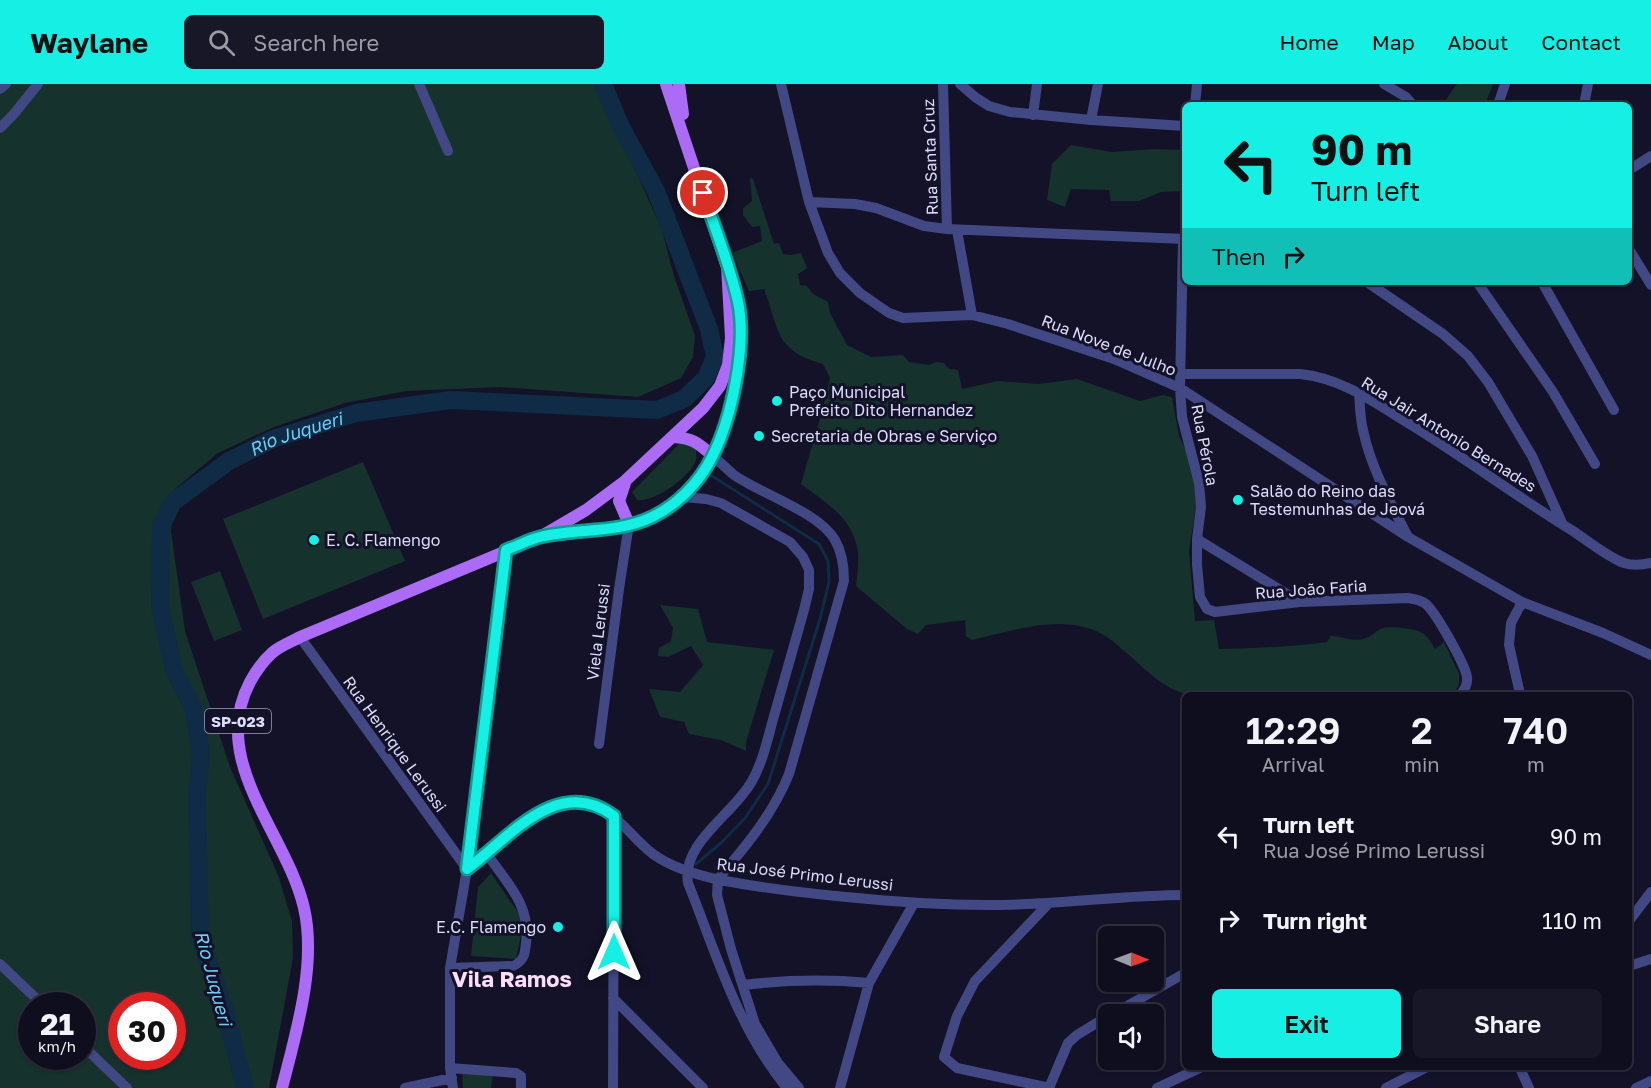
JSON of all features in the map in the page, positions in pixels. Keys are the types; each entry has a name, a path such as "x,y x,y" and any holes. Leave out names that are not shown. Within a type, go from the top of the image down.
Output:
{"main road":[{"name":"SP-023","path":"540,537 629,524 651,517 682,497 694,485 713,456 729,409 739,361 741,332 738,303 689,148 666,84"},
{"name":"SP-023","path":"680,84 689,148"},
{"name":"SP-023","path":"284,1084 301,1010 307,967 308,934 295,878 242,764 237,733 239,710 246,690 257,670 272,652 300,637 540,537 586,510 625,482 703,408 720,386 728,365 731,338 727,266"},
{"path":"673,437 695,441 713,456"},
{"path":"625,482 619,501 629,524"}],"street":[{"path":"0,89 6,84"},
{"path":"0,128 14,115 38,84"},
{"path":"419,84 448,151"},
{"name":"Rua Nove de Julho","path":"781,84 809,202 828,253 840,273 860,293 889,313 903,318 972,315 1008,324 1114,359 1180,388 1408,537 1522,602"},
{"name":"Rua Santa Cruz","path":"943,84 952,230 972,315"},
{"path":"960,84 989,106 1010,112 1182,126"},
{"path":"1033,115 1037,84"},
{"path":"1091,120 1098,84"},
{"path":"1195,102 1197,84"},
{"path":"1384,84 1409,101"},
{"path":"1499,102 1505,84"},
{"path":"1585,102 1588,84"},
{"path":"1632,168 1651,156"},
{"path":"809,202 855,204 876,208 924,225 952,230 1182,239"},
{"path":"1632,254 1651,285"},
{"name":"Rua Pérola","path":"1183,285 1180,388 1185,429 1199,483 1202,507 1197,539 1200,597 1207,609 1215,612"},
{"path":"1371,285 1443,334 1468,356 1488,382 1532,456 1563,525"},
{"path":"1479,285 1553,392 1595,464"},
{"path":"1544,285 1614,410"},
{"name":"Rua Jair Antonio Bernades","path":"1181,374 1300,374 1324,378 1359,393 1435,439 1563,525 1623,562 1639,565 1651,563"},
{"path":"1359,393 1362,428 1369,453 1381,485 1408,537"},
{"path":"713,456 735,475 822,526 835,540 844,571 844,581 780,797 753,838 718,879 717,895 757,1029 778,1063 799,1088"},
{"path":"682,497 721,503 790,543 803,557 808,570 809,589 767,741 753,780 741,798 693,852 686,871 692,893 746,1027 769,1065 787,1088"},
{"name":"Viela Lerussi","path":"599,744 629,524"},
{"path":"1197,539 1300,602"},
{"path":"452,1078 450,968 467,869 506,550"},
{"name":"Rua João Faria","path":"1215,612 1300,602 1408,598 1419,600 1428,605 1441,623 1465,669 1466,687 1462,692"},
{"path":"1520,692 1509,645 1511,623 1522,602 1603,633 1651,655"},
{"name":"Rua Henrique Lerussi","path":"300,637 467,869"},
{"name":"Rua José Primo Lerussi","path":"467,869 487,855 529,818 550,806 572,801 594,805 614,816 653,854 686,871 762,887 914,903 1049,903 1182,895"},
{"path":"613,1088 614,816"},
{"path":"450,968 513,966 519,963 524,956 527,921 524,909 487,855"},
{"path":"1632,917 1651,892"},
{"path":"840,1088 869,983 914,903"},
{"path":"1049,903 975,981 957,1016 944,1057 957,1068 1049,1088 1068,1043 1098,1022"},
{"path":"1632,965 1651,959"},
{"path":"0,964 29,992"},
{"path":"1131,1004 1182,975"},
{"path":"743,986 825,979 869,983"},
{"path":"613,998 703,1088"},
{"path":"96,1058 128,1088"},
{"path":"1157,1088 1195,1070"},
{"path":"1386,1088 1421,1070"},
{"path":"1521,1070 1529,1088"},
{"path":"405,1088 452,1078 516,1072 521,1076 521,1088"},
{"path":"1636,1088 1651,1081"}],"green space":[{"path":"0,84 594,84 612,127 638,176 662,230 674,276 695,336 693,357 681,378 638,397 500,387 406,391 345,403 274,427 218,453 175,489 171,531 185,631 230,767 278,875 292,921 293,958 269,1088 0,1088"},
{"path":"1457,84 1493,84 1486,102 1444,102"},
{"path":"1071,145 1112,152 1182,150 1182,191 1161,192 1139,201 1111,201 1109,190 1071,189 1065,207 1047,200 1052,164"},
{"path":"750,178 753,179 774,244 779,243 783,254 801,253 807,268 798,274 800,285 807,286 813,294 828,302 830,313 847,345 871,357 903,355 909,362 929,365 936,362 944,363 949,369 958,370 962,389 998,381 1038,384 1077,379 1140,401 1163,395 1172,397 1179,436 1193,464 1196,506 1189,551 1195,621 1214,620 1219,649 1313,644 1327,642 1331,636 1359,640 1383,628 1411,629 1424,634 1435,649 1444,642 1459,674 1459,684 1455,692 1182,692 1149,673 1111,639 1089,628 1055,624 1038,625 972,640 966,636 965,620 926,625 918,634 907,629 856,586 858,553 851,530 837,512 801,484 830,378 823,364 795,352 787,345 781,337 764,289 749,291 732,253 762,241 760,226 752,227 743,215 743,208 752,201"},
{"path":"681,442 690,444 696,450 693,467 671,488 644,500 637,500 632,492"},
{"name":"E. C. Flamengo","path":"363,462 405,561 263,619 223,519"},
{"path":"220,571 242,630 214,641 191,582"},
{"path":"660,605 698,609 707,642 774,650 746,742 746,751 721,740 689,734 684,722 660,717 649,689 680,692 703,665 691,646 668,657 658,656 659,648 671,641 673,628"},
{"path":"491,873 524,921 516,959 471,956 478,887"},
{"path":"462,1071 493,1073 491,1088 463,1088"}],"waterway":[{"name":"Rio Juqueri","path":"245,1088 226,1014 200,937 197,797 201,752 193,708 174,670 160,607 161,526 173,502 229,461 273,439 356,413 451,400 657,410 684,399 706,378 715,357 709,329 656,191 620,125 603,84"},
{"path":"696,864 745,818 768,784 820,619 829,582 828,561 819,544 712,476"}],"place":[{"name":"Paço Municipal Prefeito Dito Hernandez","path":"777,401"},
{"name":"Secretaria de Obras e Serviço","path":"759,436"},
{"name":"Salão do Reino das Testemunhas de Jeová","path":"1238,500"},
{"name":"E. C. Flamengo","path":"314,540"},
{"name":"E.C. Flamengo","path":"558,927"}],"district":[{"name":"Vila Ramos","path":"512,978"}],"route":[{"path":"614,952 614,816 607,811 594,805 572,801 550,806 529,818 487,855 467,869 506,550 540,537 610,528 651,517 682,497 694,485 713,456 721,434 738,370 741,332 738,303 703,193"}]}
